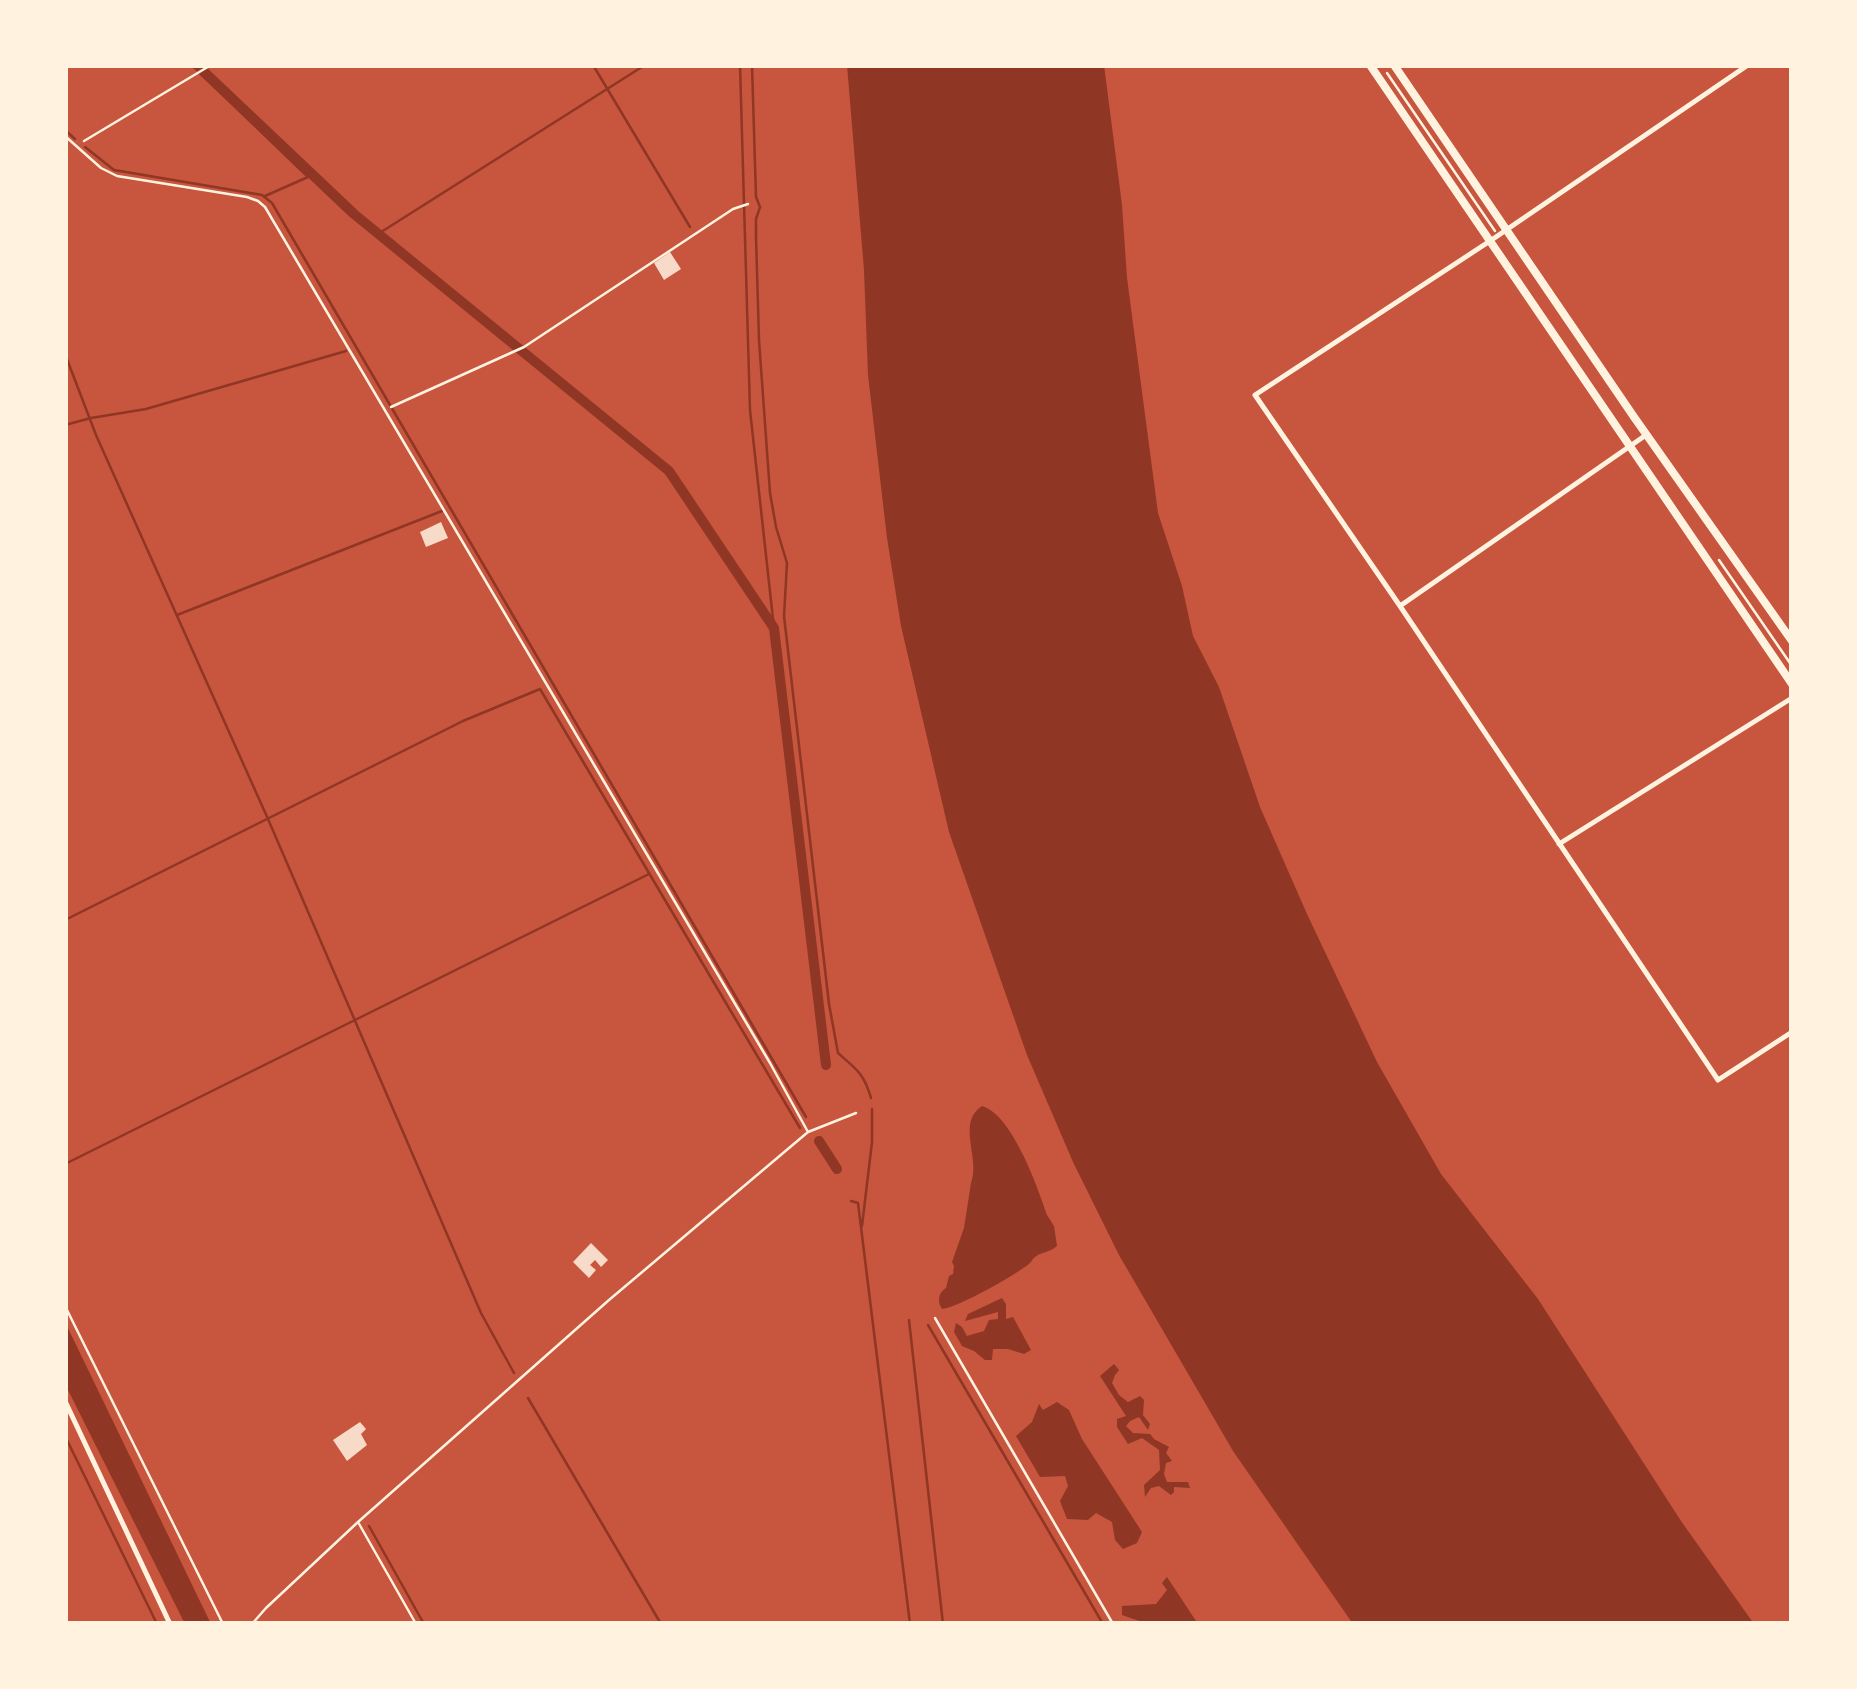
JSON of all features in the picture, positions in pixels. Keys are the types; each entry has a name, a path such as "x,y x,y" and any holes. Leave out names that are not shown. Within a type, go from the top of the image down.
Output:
{"street":[{"path":"1370,65 1792,684"},
{"path":"1394,65 1792,642"},
{"path":"1748,65 1490,241 1254,395 1718,1080 1792,1032"},
{"path":"1400,606 1646,435"},
{"path":"1559,844 1792,698"},
{"path":"65,1401 170,1624"}],"lane":[{"path":"65,136 101,168 117,176 247,197 265,207 808,1132"},
{"path":"252,1624 358,1522 609,1300 808,1132 856,1114"},
{"path":"358,1522 416,1624"}],"path":[{"path":"76,146 211,65"},
{"path":"1382,65 1484,216"},
{"path":"385,410 524,346 732,209 748,204"},
{"path":"1718,559 1792,666"},
{"path":"65,1306 223,1624"},
{"path":"934,1318 1113,1624"}],"shaded area":[{"path":"847,65 1104,65 1158,513 1182,586 1193,636 1219,687 1260,807 1377,1062 1441,1174 1538,1299 1681,1521 1754,1624 1353,1624 1233,1451 1119,1255 1073,1162 1027,1055 949,832 901,626 887,538 868,375 864,270"},
{"path":"982,1106 1003,1123 1022,1153 1054,1226 1057,1246 987,1290 942,1309 939,1297 953,1274 952,1262 964,1228 973,1173 971,1122"},
{"path":"1002,1298 1006,1319 1013,1317 1031,1350 1024,1354 993,1349 992,1360 985,1360 962,1346 954,1332 956,1323 967,1336 984,1331 989,1320 998,1319 998,1312 965,1321 968,1314"},
{"path":"65,1322 211,1624 185,1624 65,1384"},
{"path":"1114,1364 1119,1370 1112,1383 1119,1395 1128,1402 1140,1396 1144,1400 1143,1415 1150,1424 1148,1430 1139,1417 1126,1426 1133,1433 1150,1434 1169,1447 1166,1453 1172,1461 1166,1463 1167,1482 1188,1482 1190,1488 1174,1487 1171,1495 1159,1486 1151,1488 1145,1497 1144,1485 1160,1470 1159,1450 1142,1438 1128,1444 1117,1427 1117,1419 1126,1416 1100,1376"},
{"path":"1057,1402 1069,1410 1082,1439 1142,1532 1137,1543 1123,1549 1115,1540 1112,1522 1096,1513 1088,1520 1067,1519 1060,1501 1068,1486 1065,1476 1040,1477 1016,1436 1032,1422 1039,1404 1043,1410"},
{"path":"1167,1577 1198,1624 1148,1624 1122,1615 1122,1606 1156,1604 1167,1590 1162,1583"}],"building":[{"path":"670,252 681,269 664,280 654,263"},
{"path":"441,522 448,538 426,547 420,532"},
{"path":"591,1243 608,1260 601,1267 595,1260 590,1265 596,1270 589,1278 573,1262"},
{"path":"360,1422 366,1429 361,1434 367,1445 347,1461 333,1440"}],"waterway":[{"path":"192,65 308,177 265,196"},
{"path":"593,65 690,227"},
{"path":"378,234 645,65"},
{"path":"740,65 750,410 774,628"},
{"path":"752,65 756,197 760,207 756,219 759,340 770,493 787,563 784,616 829,1004 838,1053 862,1077 871,1098"},
{"path":"204,72 354,214 669,471 774,628 826,1065"},
{"path":"65,130 75,139"},
{"path":"85,147 114,170 262,195 272,203 806,1117"},
{"path":"65,425 146,409 346,351"},
{"path":"65,354 96,435 268,819 481,1313 514,1373"},
{"path":"177,615 442,511"},
{"path":"65,920 463,721 540,689 800,1128"},
{"path":"65,1164 649,874"},
{"path":"862,1226 872,1109"},
{"path":"819,1141 837,1169"},
{"path":"851,1201 858,1203 910,1624"},
{"path":"909,1320 943,1624"},
{"path":"928,1325 1103,1624"},
{"path":"528,1398 661,1624"},
{"path":"65,1436 157,1624"},
{"path":"369,1526 424,1624"}]}
